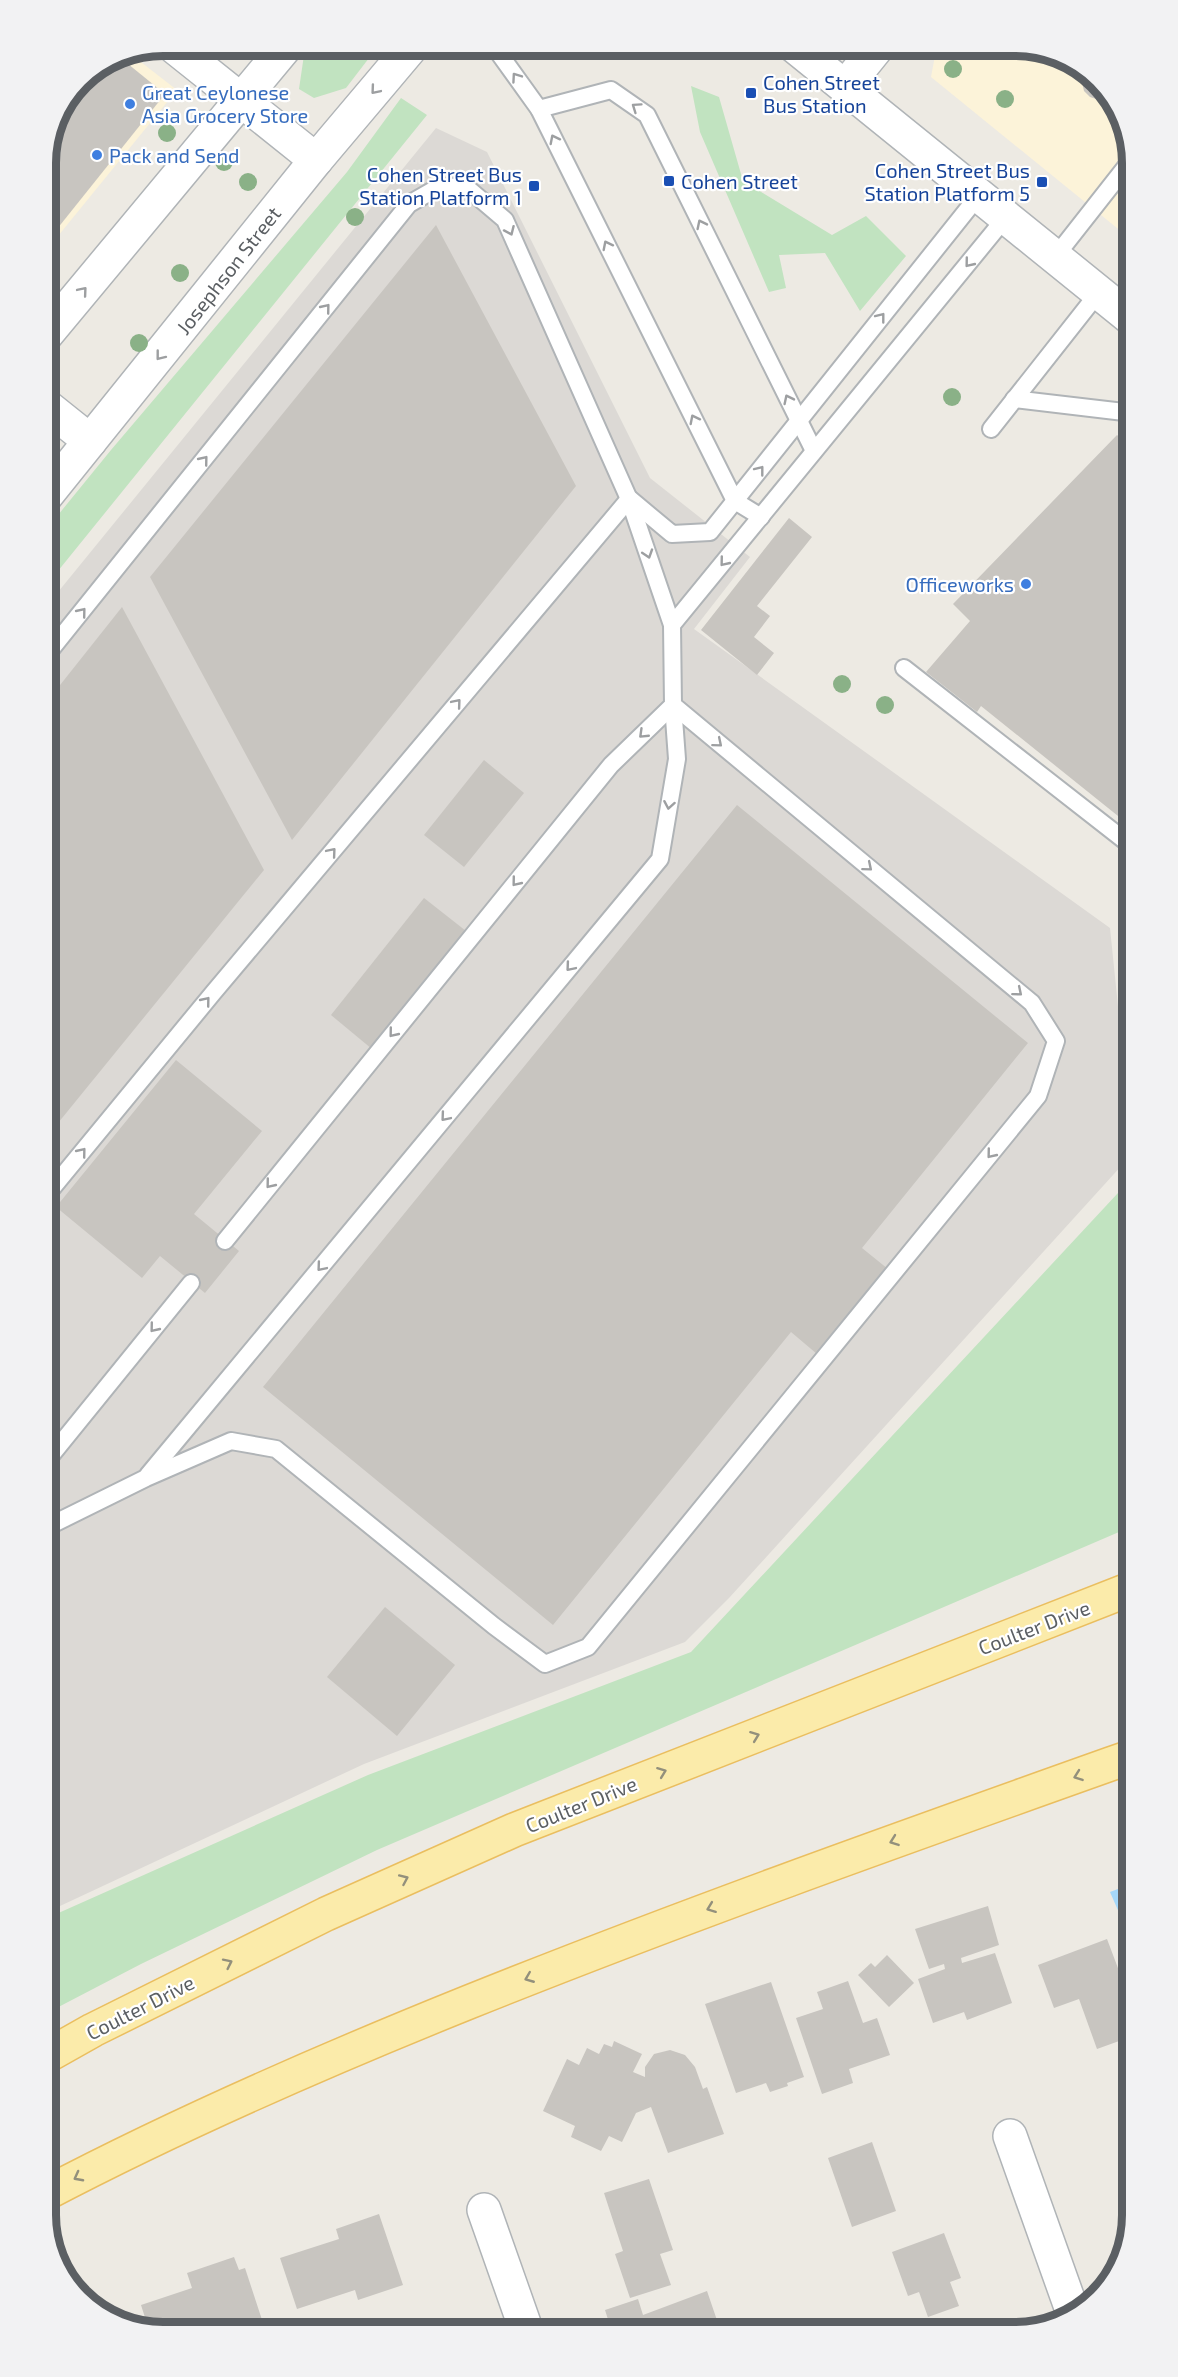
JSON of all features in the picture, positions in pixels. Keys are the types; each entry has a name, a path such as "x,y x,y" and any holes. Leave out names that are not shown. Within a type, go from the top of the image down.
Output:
{"main road":[{"name":"Coulter Drive","path":"56,2050 326,1914 514,1830 1122,1592"},
{"path":"56,2188 111,2160 346,2052 561,1965 781,1881 1122,1760"}],"street":[{"path":"186,56 316,160"},
{"path":"56,323 278,56"},
{"name":"Josephson Street","path":"56,483 316,160 404,56"},
{"path":"807,56 1122,311"},
{"path":"845,87 870,56"},
{"path":"56,414 90,441"},
{"path":"1010,2136 1071,2306"},
{"path":"484,2210 523,2321"}],"lane":[{"path":"501,56 539,109 735,501 760,517"},
{"path":"539,109 611,90 647,115 814,451"},
{"path":"1055,257 1122,172"},
{"path":"56,643 409,204 436,188 465,186 505,220 630,499 672,626 677,759 660,859 146,1478"},
{"path":"630,499 672,534 710,532 979,195"},
{"path":"672,626 1006,217"},
{"path":"991,429 1099,292"},
{"path":"1014,399 1122,412"},
{"path":"56,1184 213,993 630,499"},
{"path":"904,668 1122,838"},
{"path":"225,1241 611,765 674,705"},
{"path":"56,1523 146,1478 231,1441 276,1449 494,1626 545,1664 588,1647 1038,1096 1056,1041 1032,1003 674,705"},
{"path":"56,1449 191,1283"}],"shaded area":[{"path":"935,56 1023,56 1050,61 1081,78 1100,97 1108,109 1119,135 1122,155 1122,232 931,77"},
{"path":"137,59 177,90 56,238 56,155 59,135 73,103 97,78 121,64"},
{"path":"436,128 487,152 650,478 750,557 694,629 1110,928 1122,1045 1122,1165 729,1598 685,1642 364,1764 56,1908 56,594"}],"green space":[{"path":"304,56 371,56 346,88 314,98 299,89"},
{"path":"691,86 719,97 743,181 832,235 866,216 906,256 860,311 825,253 779,255 786,288 769,292 700,132"},
{"path":"401,98 427,115 56,573 56,518 347,172"},
{"path":"1122,1189 1122,1531 377,1850 141,1964 56,2008 56,1914 368,1775 691,1652"}],"water":[{"path":"1122,1888 1122,1919 1110,1892"}],"building":[{"path":"126,62 165,94 56,230 56,155 59,135 73,103 97,78"},
{"path":"1081,78 1100,97 1096,99 1090,97 1084,91"},
{"path":"436,225 576,486 292,840 150,577"},
{"path":"1117,435 1122,439 1122,819 981,706 977,712 926,672 970,621 953,604"},
{"path":"789,518 812,537 757,606 770,616 754,637 774,653 757,675 701,630"},
{"path":"122,607 264,870 56,1125 56,690"},
{"path":"484,760 524,793 464,867 424,835"},
{"path":"737,805 1028,1043 862,1248 888,1269 817,1354 791,1332 553,1625 263,1387"},
{"path":"424,898 466,931 372,1049 331,1015"},
{"path":"176,1060 262,1131 194,1214 239,1251 205,1293 160,1256 142,1278 56,1207"},
{"path":"385,1607 455,1665 397,1736 327,1677"},
{"path":"988,1906 999,1945 961,1958 962,1963 995,1953 1012,2003 967,2020 964,2012 933,2023 918,1979 945,1969 944,1964 929,1969 915,1929"},
{"path":"1107,1939 1122,1979 1122,2040 1097,2049 1079,1999 1054,2008 1038,1965"},
{"path":"887,1955 914,1983 889,2007 858,1975 871,1963 875,1967"},
{"path":"848,1981 863,2023 877,2018 890,2055 849,2069 853,2083 822,2094 796,2018 823,2009 817,1992"},
{"path":"771,1982 804,2077 770,2092 766,2083 736,2093 705,2004"},
{"path":"614,2041 642,2054 633,2072 645,2077 645,2067 654,2054 670,2050 685,2055 695,2067 703,2089 707,2087 724,2134 668,2153 651,2107 636,2113 622,2142 609,2136 601,2151 571,2137 575,2126 543,2111 567,2059 579,2065 587,2048 599,2054 604,2044 612,2047"},
{"path":"872,2142 896,2211 852,2227 828,2158"},
{"path":"649,2179 673,2250 660,2254 671,2285 630,2298 615,2254 623,2251 604,2193"},
{"path":"379,2214 403,2285 358,2300 355,2290 297,2309 280,2258 339,2239 336,2229"},
{"path":"944,2233 961,2278 950,2282 959,2306 928,2317 919,2292 908,2296 892,2252"},
{"path":"234,2257 239,2270 245,2268 262,2321 146,2320 141,2305 192,2288 187,2273"},
{"path":"707,2291 717,2322 609,2322 605,2310 638,2299 643,2315"}],"place":[{"name":"Cohen Street Bus Station","path":"751,93"},
{"name":"Great Ceylonese Asia Grocery Store","path":"130,104"},
{"name":"Pack and Send","path":"97,155"},
{"name":"Cohen Street","path":"669,181"},
{"name":"Cohen Street Bus Station Platform 5","path":"1042,182"},
{"name":"Cohen Street Bus Station Platform 1","path":"534,186"},
{"name":"Officeworks","path":"1026,584"}]}
